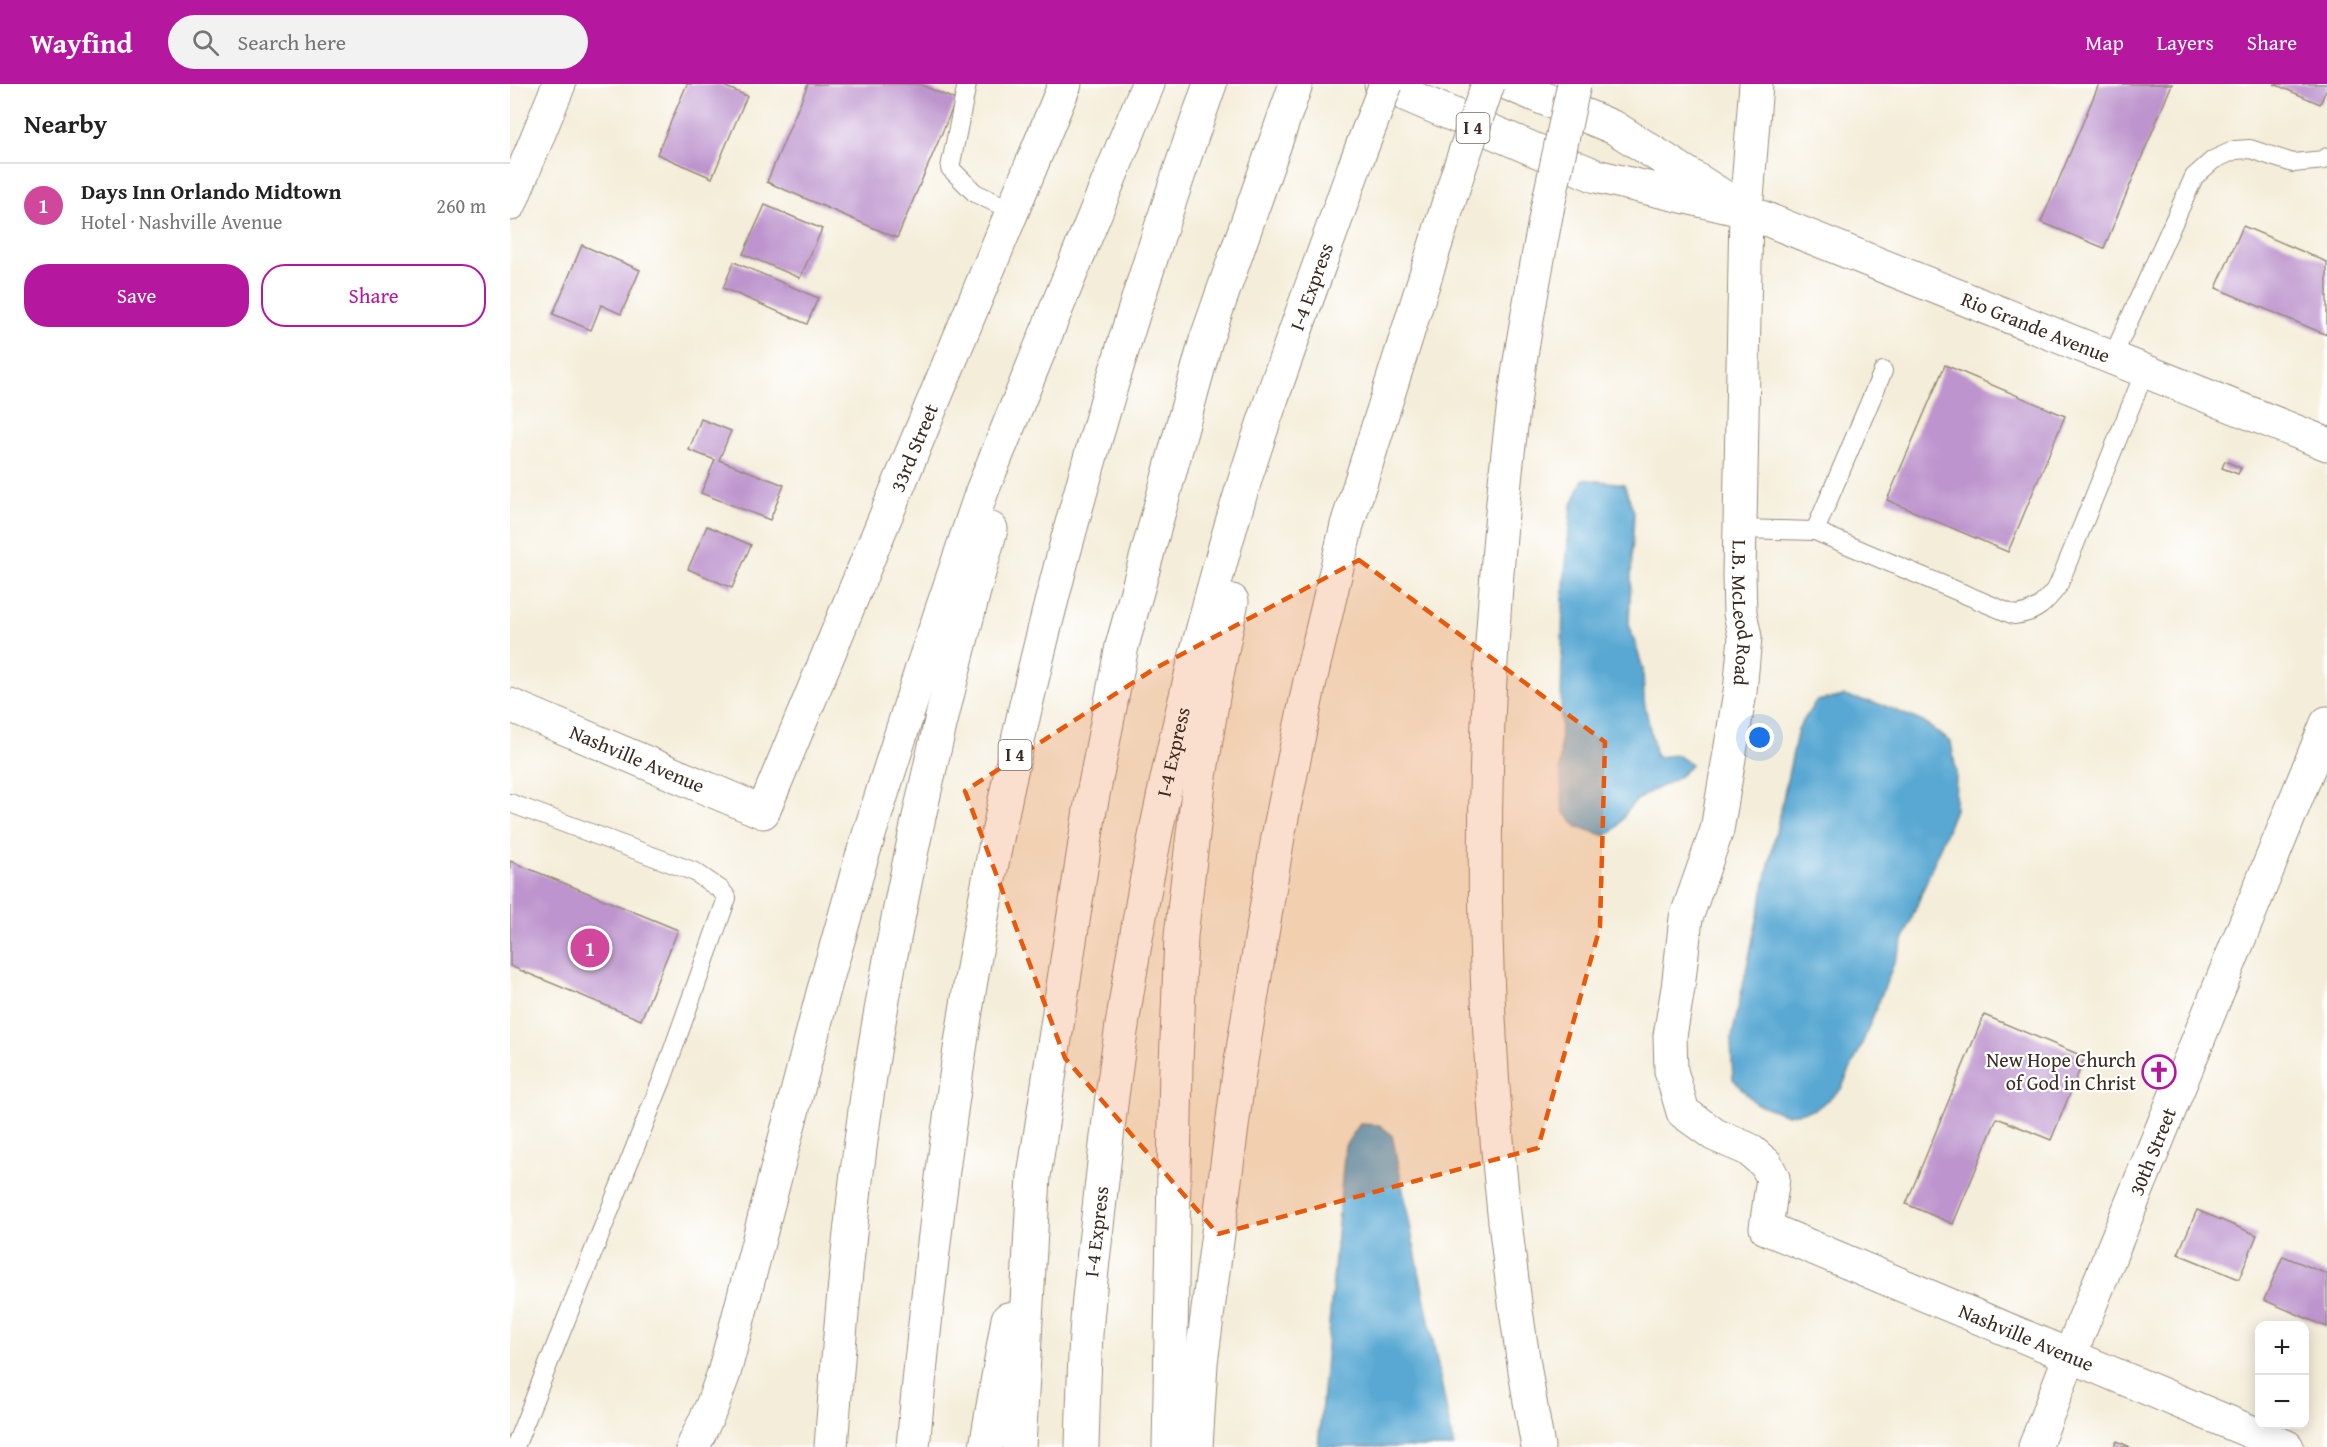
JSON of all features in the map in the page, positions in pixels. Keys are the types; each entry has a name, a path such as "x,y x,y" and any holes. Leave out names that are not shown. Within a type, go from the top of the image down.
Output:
{"main road":[{"path":"510,204 559,84"},
{"name":"33rd Street","path":"763,812 1065,84"},
{"path":"693,1447 724,1373 784,1135 826,982 860,864 921,671 982,491 1148,84"},
{"name":"I 4","path":"913,1447 932,1250 949,1116 977,944 1009,785 1047,620 1110,389 1149,258 1210,84"},
{"path":"986,1447 1034,1176 1090,810 1122,646 1206,340 1296,84"},
{"name":"Rio Grande Avenue","path":"1381,84 1596,176 1746,211 2327,444"},
{"name":"I-4 Express","path":"1082,1447 1086,1331 1111,1097 1155,840 1191,678 1226,542 1261,432 1386,84"},
{"name":"I 4","path":"1196,1447 1201,1363 1235,1096 1280,826 1310,681 1347,525 1488,84"},
{"name":"Rio Grande Avenue","path":"1509,84 1615,128 1746,211"},
{"path":"1538,1447 1504,1203 1492,1075 1487,952 1488,701 1502,504 1516,390 1547,210 1574,84"},
{"name":"L.B. McLeod Road","path":"1756,84 1746,211 1740,529 1740,613 1745,637 1740,692 1717,830 1686,918 1670,1036 1671,1071 1683,1113 1715,1135 1748,1149 1766,1164 1773,1178 1767,1228"},
{"path":"831,1447 857,1172 897,924 928,777 978,578 1061,294"},
{"path":"1169,1447 1176,1064 1181,936 1199,783 1215,685 1270,432 1301,320"},
{"name":"Nashville Avenue","path":"510,705 763,812"},
{"name":"30th Street","path":"2035,1447 2327,723"},
{"path":"1019,1447 1034,1176"},
{"name":"Nashville Avenue","path":"1767,1228 2287,1447"}],"lane":[{"path":"967,84 950,168 975,193 1013,211"},
{"path":"2112,358 2194,177 2213,160 2235,150 2250,149 2293,163 2324,160 2327,157"},
{"path":"1815,531 1883,371"},
{"path":"1740,529 1815,531 2014,615 2028,614 2044,605 2058,586 2145,371"},
{"path":"510,803 695,872 721,890 727,898 662,1080 515,1447"}],"highlighted area":[{"path":"1359,560 1605,742 1600,927 1538,1148 1218,1234 1065,1058 965,791 1154,669"}],"water":[{"path":"1583,479 1624,484 1634,512 1629,624 1643,669 1644,701 1656,757 1677,755 1691,764 1678,777 1639,798 1629,808 1619,825 1606,836 1578,827 1563,811 1560,769 1563,598 1571,507"},
{"path":"1844,696 1883,705 1923,722 1951,742 1956,771 1955,809 1860,1049 1841,1089 1816,1109 1787,1115 1755,1103 1733,1079 1731,1041 1798,729 1816,701"},
{"path":"1360,1124 1379,1125 1392,1135 1454,1447 1318,1447 1345,1146"}],"building":[{"path":"687,84 719,84 747,96 712,178 657,154"},
{"path":"808,84 919,84 956,100 897,238 767,182"},
{"path":"2099,84 2172,84 2104,248 2041,222"},
{"path":"2274,84 2327,84 2327,88 2320,104"},
{"path":"765,205 822,229 800,278 743,254"},
{"path":"2243,226 2327,262 2327,335 2216,288"},
{"path":"582,245 640,270 621,314 601,305 591,330 553,314"},
{"path":"734,262 818,298 807,324 723,288"},
{"path":"1945,365 2065,416 2008,552 1887,500"},
{"path":"701,419 731,431 719,460 784,485 770,520 701,493 715,460 689,450"},
{"path":"2225,461 2241,468 2238,474 2222,468"},
{"path":"707,526 751,545 732,588 688,569"},
{"path":"510,861 678,930 641,1020 510,966"},
{"path":"1984,1015 2085,1057 2051,1140 1997,1118 1953,1224 1906,1204"},
{"path":"2197,1210 2257,1235 2239,1279 2178,1254"},
{"path":"2283,1256 2327,1274 2327,1327 2264,1300"},
{"path":"2117,1441 2130,1447 2114,1447"}],"place":[{"name":"Days Inn Orlando Midtown","path":"590,948"},
{"name":"New Hope Church of God in Christ","path":"2159,1072"}]}
